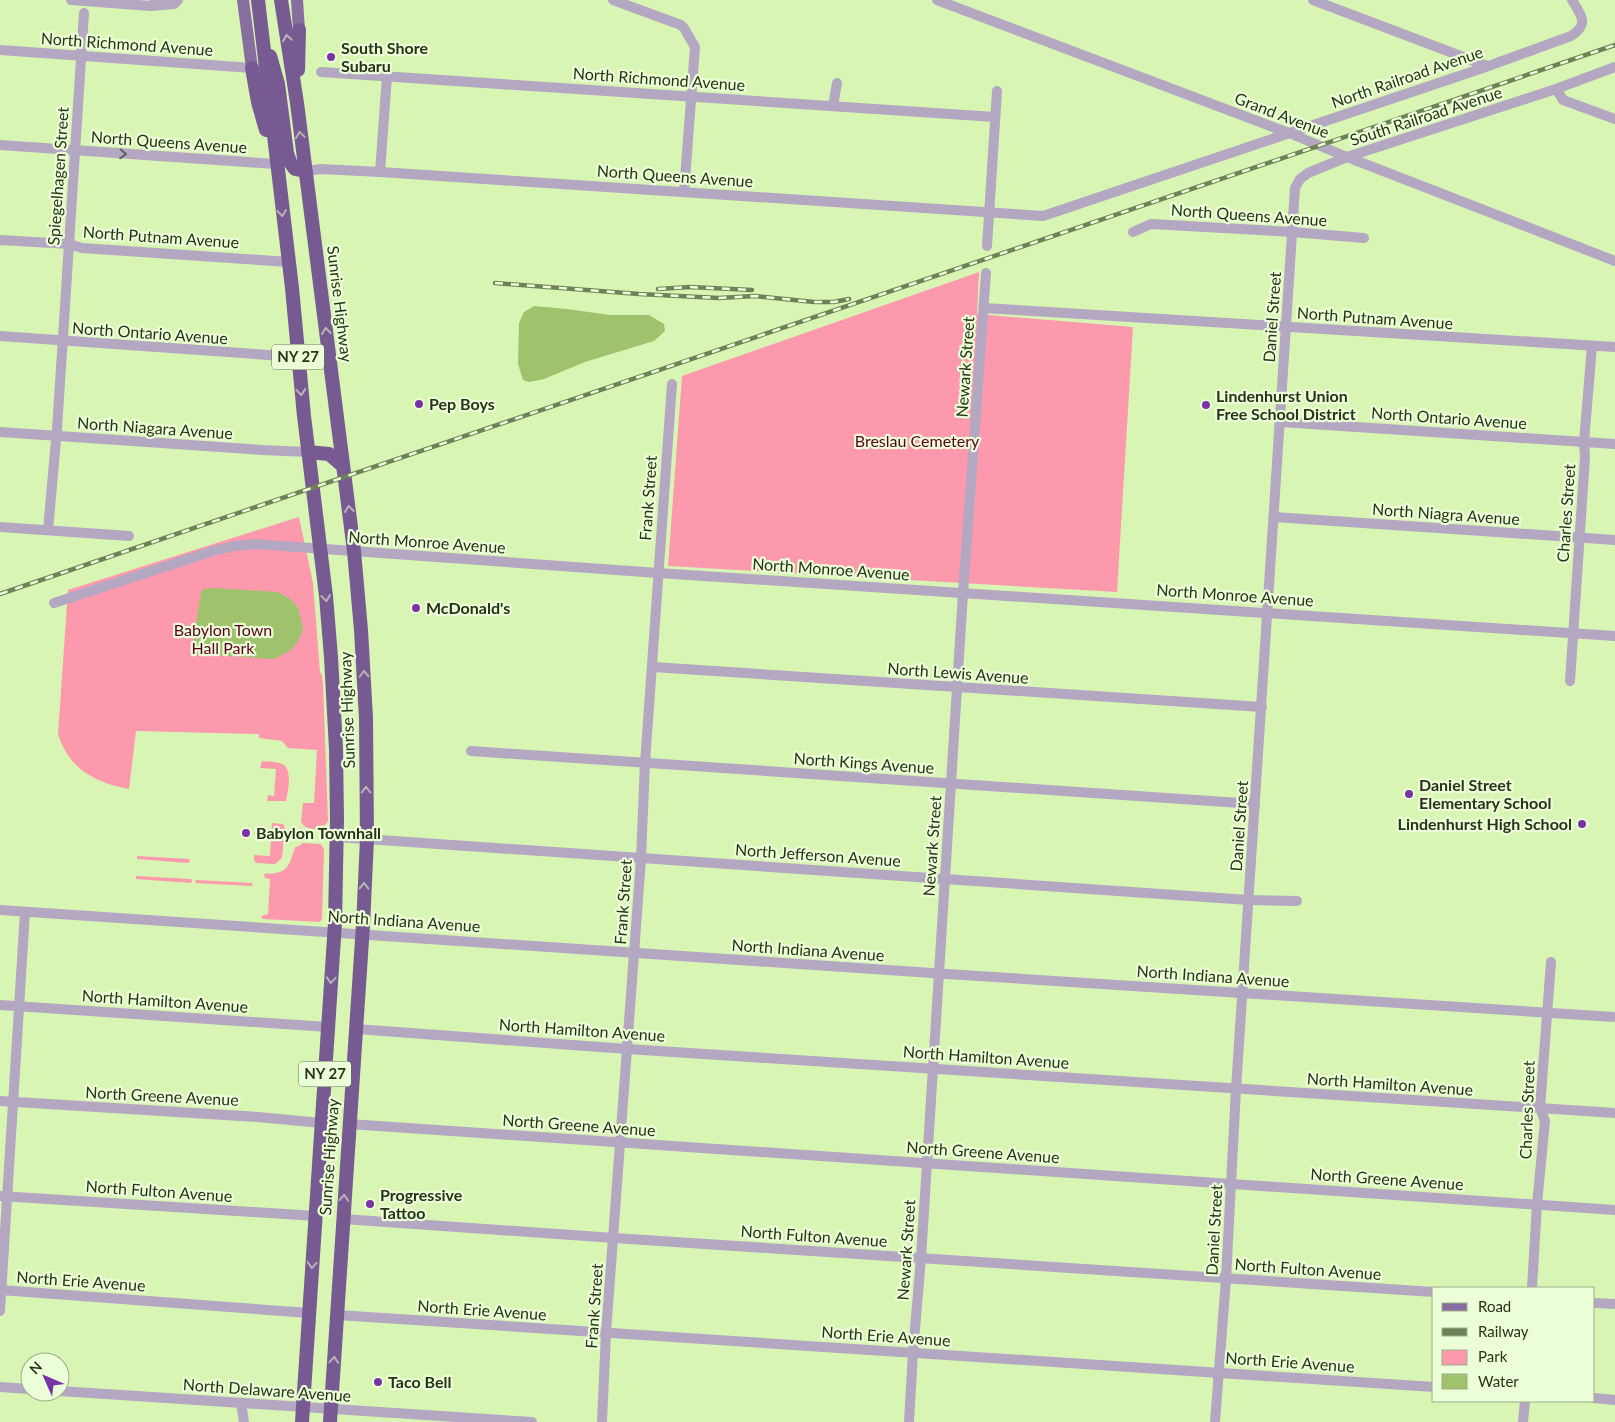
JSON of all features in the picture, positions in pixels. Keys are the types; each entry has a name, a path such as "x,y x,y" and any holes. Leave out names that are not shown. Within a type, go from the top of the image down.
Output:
{"highway":[{"name":"Sunrise Highway","path":"258,0 289,262 308,452 331,649 334,703 337,837 335,932 302,1422"},
{"name":"Sunrise Highway","path":"281,0 297,103 354,552 365,686 366,839 362,934 330,1415"},
{"path":"260,24 276,76 288,158 295,169 305,171"},
{"path":"297,103 299,30"},
{"path":"252,68 260,112 276,164"},
{"path":"308,452 329,454 343,466"}],"main road":[{"path":"243,0 252,68"},
{"path":"297,0 299,30"}],"street":[{"path":"71,0 174,4 178,0"},
{"path":"613,0 681,25 695,46 684,192"},
{"name":"Grand Avenue","path":"937,0 1289,133 1615,261"},
{"path":"1313,0 1487,66"},
{"name":"North Railroad Avenue","path":"1043,216 1571,36 1579,31 1582,24 1582,16 1572,0"},
{"name":"Spiegelhagen Street","path":"56,436 84,13"},
{"name":"North Richmond Avenue","path":"0,50 252,68"},
{"name":"South Railroad Avenue","path":"1292,232 1295,188 1300,179 1308,173 1347,157 1556,89 1615,67"},
{"name":"North Richmond Avenue","path":"321,72 994,117"},
{"path":"380,172 387,76"},
{"path":"833,106 837,83"},
{"path":"1556,89 1563,100 1615,119"},
{"path":"987,246 997,91"},
{"name":"North Queens Avenue","path":"0,145 276,164"},
{"name":"North Queens Avenue","path":"305,171 321,169 380,172 1043,216"},
{"name":"North Queens Avenue","path":"1134,232 1151,224 1364,238"},
{"name":"Daniel Street","path":"1215,1422 1226,1279 1236,1089 1292,232"},
{"name":"North Putnam Avenue","path":"0,240 69,244 82,248 289,262"},
{"name":"Newark Street","path":"909,1422 963,593 986,273"},
{"name":"North Putnam Avenue","path":"984,308 1615,347"},
{"name":"North Ontario Avenue","path":"0,336 298,357"},
{"name":"Charles Street","path":"1570,681 1585,457 1584,442 1592,346"},
{"name":"Frank Street","path":"602,1422 606,1333 641,859 645,763 672,384"},
{"name":"North Ontario Avenue","path":"1281,422 1615,444"},
{"name":"North Niagara Avenue","path":"0,432 308,452"},
{"path":"48,530 56,436"},
{"name":"North Niagra Avenue","path":"1274,517 1615,540"},
{"path":"0,527 129,536"},
{"name":"North Monroe Avenue","path":"54,603 224,548 255,544 658,573 1615,636"},
{"name":"North Lewis Avenue","path":"653,667 1262,707"},
{"name":"North Kings Avenue","path":"471,752 1255,804"},
{"name":"North Jefferson Avenue","path":"337,837 1248,900 1297,901"},
{"name":"North Indiana Avenue","path":"0,910 939,974 1615,1017"},
{"path":"0,1311 4,1196 13,1102 25,912"},
{"name":"Charles Street","path":"1532,1287 1537,1204 1545,1121 1540,1108 1551,962"},
{"name":"North Hamilton Avenue","path":"0,1005 328,1027"},
{"name":"North Hamilton Avenue","path":"356,1029 627,1049 1615,1113"},
{"name":"North Greene Avenue","path":"0,1101 258,1117 322,1123"},
{"name":"North Greene Avenue","path":"349,1124 1615,1210"},
{"name":"North Fulton Avenue","path":"4,1196 316,1216"},
{"name":"North Fulton Avenue","path":"343,1219 1432,1292"},
{"name":"North Erie Avenue","path":"1,1290 309,1313"},
{"path":"1595,1303 1615,1304"},
{"name":"North Erie Avenue","path":"337,1315 1432,1387"},
{"path":"0,1387 20,1388"},
{"name":"North Delaware Avenue","path":"70,1392 304,1407 330,1415 532,1422"},
{"path":"1595,1398 1615,1400"},
{"path":"1523,1422 1525,1402"},
{"path":"241,1403 244,1422"}],"green space":[{"name":"Breslau Cemetery","path":"979,272 977,314 1133,327 1117,592 668,566 682,376"},
{"name":"Babylon Town Hall Park","path":"299,517 313,583 320,672 323,684 328,821 326,824 320,828 311,829 304,826 301,822 303,803 314,803 317,750 288,748 282,741 259,738 259,734 136,731 129,789 106,783 82,770 65,751 58,734 68,590"},
{"path":"262,761 277,762 288,770 289,781 286,801 267,801 268,795 274,796 276,769 260,768"},
{"path":"272,823 283,824 285,828 282,858 275,864 256,863 254,855 270,856"},
{"path":"303,843 321,844 324,850 322,919 320,922 263,919 261,916 268,914 270,879 265,878 264,874 276,873 285,869 290,863 296,846"},
{"path":"137,856 189,859 190,861 188,863 137,859"},
{"path":"136,876 191,879 192,881 191,883 136,879"},
{"path":"196,880 252,883 253,885 196,883"}],"water":[{"path":"534,306 610,315 649,315 664,324 665,331 654,341 585,362 544,379 529,382 523,380 518,364 519,323 524,312"},
{"path":"203,589 278,592 289,598 299,610 303,630 298,641 291,650 274,659 199,654 195,652 194,636 201,593"}],"railway":[{"path":"0,594 1615,45"},
{"path":"495,283 719,298 755,296 814,302 834,302 849,299"},
{"path":"658,289 690,287 752,290"}],"place":[{"name":"South Shore Subaru","path":"331,57"},
{"name":"Pep Boys","path":"419,404"},
{"name":"Lindenhurst Union Free School District","path":"1206,405"},
{"name":"McDonald's","path":"416,608"},
{"name":"Daniel Street Elementary School","path":"1409,794"},
{"name":"Lindenhurst High School","path":"1582,824"},
{"name":"Babylon Townhall","path":"246,833"},
{"name":"Progressive Tattoo","path":"370,1204"},
{"name":"Taco Bell","path":"378,1382"}]}
